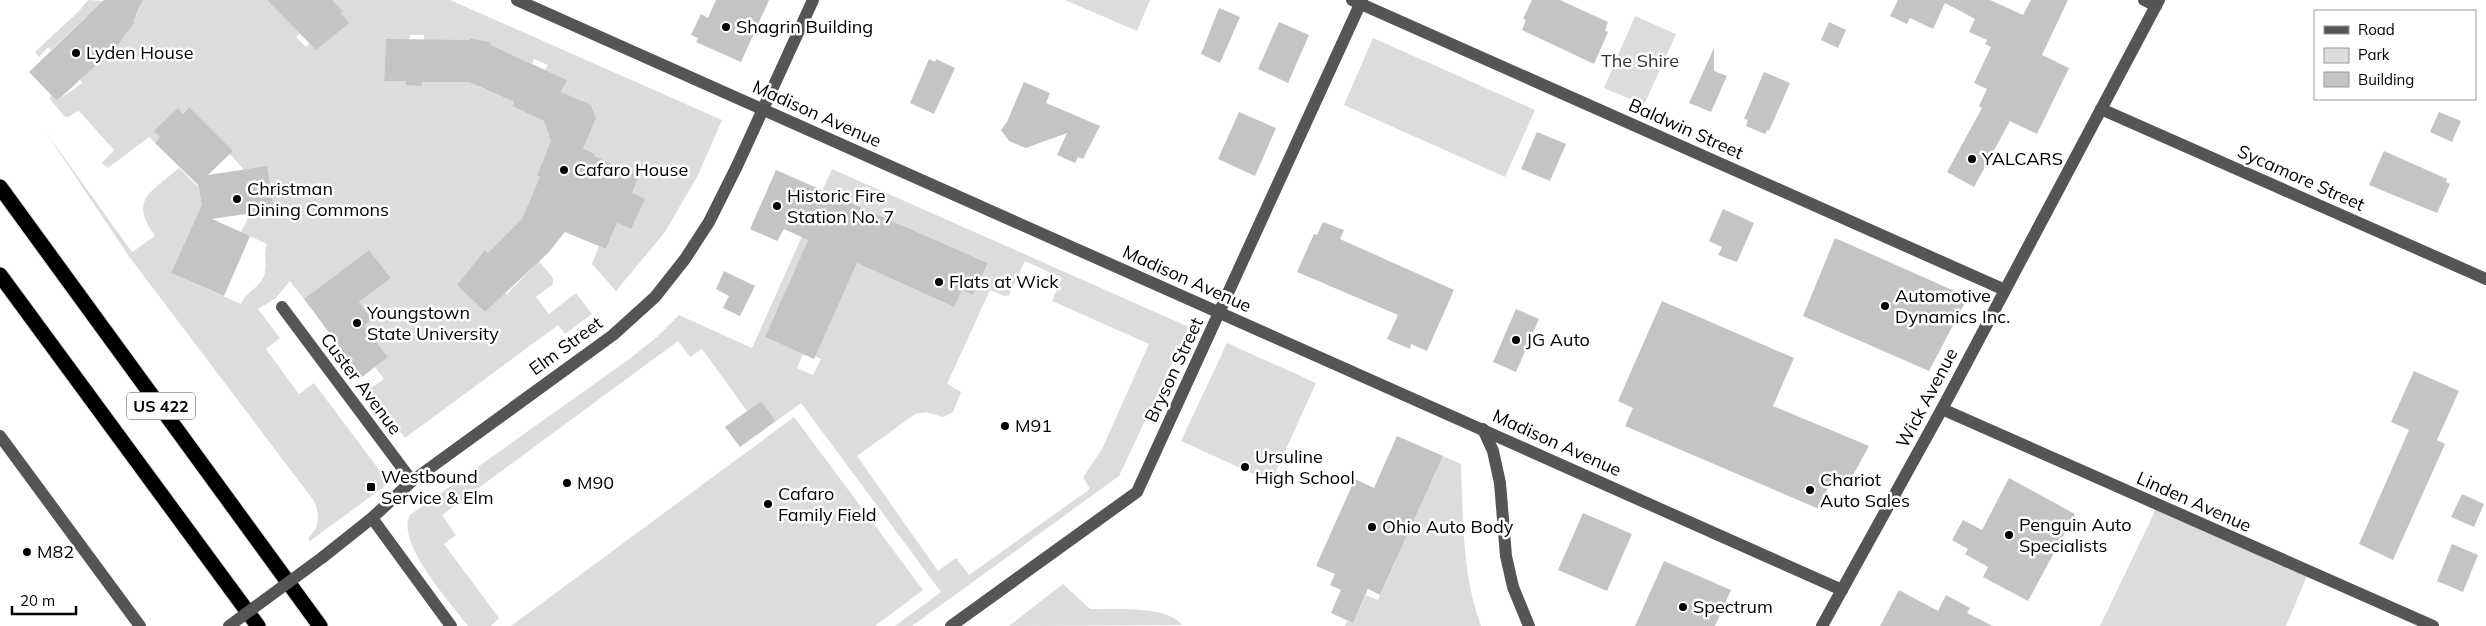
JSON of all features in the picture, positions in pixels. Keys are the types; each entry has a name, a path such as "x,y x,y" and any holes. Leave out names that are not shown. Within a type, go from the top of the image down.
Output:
{"highway":[{"name":"US 422","path":"0,187 320,626"},
{"name":"US 422","path":"0,274 258,626"}],"street":[{"name":"Madison Avenue","path":"518,0 1842,590"},
{"name":"Elm Street","path":"229,626 323,557 372,518 412,481 613,335 655,297 685,259 709,222 812,0"},
{"path":"2144,0 2158,3"},
{"name":"Baldwin Street","path":"1358,1 2005,290"},
{"name":"Bryson Street","path":"951,626 1138,492 1358,1"},
{"name":"Wick Avenue","path":"1822,626 1942,409 2158,3"},
{"name":"Sycamore Street","path":"2101,109 2486,279"},
{"name":"Custer Avenue","path":"282,307 412,481"},
{"name":"Linden Avenue","path":"1942,409 2433,626"},
{"path":"1483,429 1493,451 1500,483 1506,556 1513,587 1529,626"},
{"path":"0,436 140,626"},
{"path":"372,518 451,626"}],"green space":[{"path":"88,0 103,1 90,19 87,16 51,50 48,47 39,57 35,52 78,12"},
{"path":"143,0 267,0 300,33 296,37 306,47 343,11 334,2 328,0 450,0 722,120 698,175 665,232 616,291 592,264 599,246 606,249 617,223 631,229 584,178 595,154 580,146 596,118 592,107 585,108 585,103 573,97 560,95 566,80 545,70 548,65 534,59 532,64 489,46 491,42 469,38 468,43 424,40 424,35 410,35 409,40 386,39 384,81 406,81 407,85 421,85 422,82 458,82 459,79 477,83 477,86 514,102 512,106 525,112 528,108 558,132 537,176 540,177 529,213 488,253 485,251 457,285 485,312 505,292 507,294 539,261 553,278 553,284 536,297 549,314 576,293 592,314 565,334 558,325 405,438 368,390 384,379 375,367 388,357 364,326 373,320 359,302 391,278 369,250 304,299 290,281 276,298 258,309 280,338 266,349 299,394 314,383 389,483 310,541 308,538 315,530 318,521 314,501 128,255 45,131 132,252 155,236 147,223 144,213 147,197 152,190 179,168 198,187 204,212 171,273 241,304 246,296 262,280 266,267 265,252 267,244 241,232 250,214 244,170 189,107 155,143 149,137 108,168 102,163 114,150 79,111 68,117 64,116 50,99 51,94 57,101 82,83 80,80 122,40 135,22 130,18 132,15 136,16"},
{"path":"1065,0 1150,0 1137,31"},
{"name":"The Shire","path":"1635,16 1676,34 1644,105 1604,88"},
{"path":"1373,38 1535,110 1505,177 1344,105"},
{"path":"832,169 1189,327 1119,476 912,626 895,626 941,592 801,403 776,421 761,401 747,411 702,349 690,357 678,341 442,515 456,535 444,544 499,618 491,626 468,626 438,588 417,556 407,527 410,515 628,360 657,337 679,315 752,348","holes":["829,193 988,263 973,295 962,290 954,307 857,263 815,356 821,359 813,375 797,368 803,354 765,337","1025,261 1062,278 1052,301 1149,344 1102,449 1084,476 1090,489 969,575 956,558 938,571 857,456 915,414 926,412 943,417 953,412 961,392 947,384 990,290 1004,296 1009,295"]},
{"path":"1227,343 1316,383 1271,482 1181,441"},
{"name":"Cafaro Family Field","path":"794,417 923,590 875,626 511,626"},
{"path":"1443,456 1461,464 1463,525 1467,567 1470,587 1481,626 1345,626 1347,621 1353,623 1366,595 1378,600"},
{"path":"2158,505 2309,571 2286,626 2100,626"},
{"path":"1063,584 1090,609 1153,611 1165,614 1182,625 1009,626"}],"building":[{"name":"Lyden House","path":"104,0 143,0 133,21 135,22 118,45 57,101 29,72"},
{"path":"267,0 332,0 343,11 341,14 349,23 316,50"},
{"name":"Shagrin Building","path":"716,0 769,0 741,62 696,42 698,38 691,35 701,14 708,18"},
{"path":"1532,0 1560,0 1608,22 1605,31 1608,32 1594,64 1522,30 1526,20 1523,19"},
{"path":"1898,0 1990,0 2023,15 2031,0 2068,0 2042,55 2069,68 2037,134 2010,121 1974,187 1947,172 1982,108 1979,106 1987,89 1974,83 1991,47 1985,44 1987,40 1969,32 1975,19 1945,3 1933,29 1910,18 1907,24 1890,16"},
{"path":"1219,8 1240,17 1220,63 1201,54"},
{"path":"1279,22 1309,35 1288,83 1258,69"},
{"path":"1829,22 1846,30 1838,48 1821,40"},
{"name":"Cafaro House","path":"469,38 491,42 490,45 567,80 561,92 591,105 596,118 583,148 595,154 594,156 639,176 632,193 645,199 631,229 617,223 606,249 565,232 548,253 485,312 457,285 485,250 488,253 522,219 540,177 537,176 551,141 544,121 512,106 514,102 469,82 422,82 422,86 406,85 406,81 384,81 386,39 469,40"},
{"path":"1714,48 1714,71 1727,76 1711,112 1689,103"},
{"path":"929,59 935,62 936,59 955,68 934,114 910,103"},
{"path":"1764,72 1790,83 1769,131 1767,130 1765,134 1746,126 1748,120 1744,119"},
{"path":"1024,82 1050,93 1046,103 1100,126 1083,159 1078,157 1075,163 1057,155 1067,133 1026,148 1009,141 1001,130 1007,122"},
{"name":"Christman Dining Commons","path":"189,107 233,151 208,175 267,166 274,210 212,219 250,236 224,296 171,273 202,205 198,185 155,143 160,137 154,131 178,108 183,114"},
{"path":"1239,112 1276,128 1255,176 1218,159"},
{"path":"2439,112 2461,121 2452,142 2430,132"},
{"path":"1537,132 1566,144 1550,181 1521,169"},
{"path":"2384,151 2447,179 2446,182 2450,184 2437,213 2369,185"},
{"name":"Flats at Wick","path":"776,170 988,263 973,295 962,290 954,307 857,263 814,359 765,337 808,240 784,229 777,241 750,229"},
{"path":"1723,209 1754,223 1737,262 1718,255 1722,247 1709,241"},
{"path":"1323,222 1344,230 1340,239 1454,290 1427,351 1411,344 1410,349 1387,339 1398,315 1297,272 1314,234 1317,235"},
{"name":"Automotive Dynamics Inc.","path":"1835,238 1968,297 1929,371 1803,316"},
{"path":"369,250 391,278 359,302 373,320 364,326 388,357 362,377 304,299"},
{"path":"724,271 755,286 740,316 723,308 729,296 716,289"},
{"path":"1662,301 1794,358 1773,406 1869,446 1846,488 1831,481 1819,509 1625,426 1633,408 1618,401"},
{"name":"JG Auto","path":"1516,309 1539,319 1516,372 1493,362"},
{"path":"2414,371 2459,391 2437,440 2445,444 2393,560 2359,544 2409,430 2391,422"},
{"path":"761,401 776,421 740,447 725,427"},
{"name":"Ohio Auto Body","path":"1397,436 1443,456 1380,595 1368,589 1353,623 1331,613 1341,590 1330,585 1335,574 1316,566 1355,479 1374,488"},
{"name":"Penguin Auto Specialists","path":"2009,478 2075,514 2028,601 1983,577 1988,567 1965,554 1968,549 1952,540 1963,520 1982,530"},
{"path":"2462,494 2484,504 2474,527 2451,517"},
{"path":"1583,513 1632,534 1607,591 1558,570"},
{"path":"2452,544 2478,555 2463,592 2437,581"},
{"name":"Spectrum","path":"1664,561 1731,590 1715,626 1635,626"},
{"path":"1899,590 1938,611 1946,595 1970,608 1967,613 1993,626 1880,626"}],"place":[{"name":"Shagrin Building","path":"726,27"},
{"name":"Lyden House","path":"76,53"},
{"name":"YALCARS","path":"1972,159"},
{"name":"Cafaro House","path":"564,170"},
{"name":"Christman Dining Commons","path":"237,199"},
{"name":"Historic Fire Station No. 7","path":"777,206"},
{"name":"Flats at Wick","path":"939,282"},
{"name":"Automotive Dynamics Inc.","path":"1885,306"},
{"name":"Youngstown State University","path":"357,323"},
{"name":"JG Auto","path":"1516,340"},
{"name":"M91","path":"1005,426"},
{"name":"Ursuline High School","path":"1245,467"},
{"name":"M90","path":"567,483"},
{"name":"Westbound Service & Elm","path":"371,487"},
{"name":"Chariot Auto Sales","path":"1810,490"},
{"name":"Cafaro Family Field","path":"768,504"},
{"name":"Ohio Auto Body","path":"1372,527"},
{"name":"Penguin Auto Specialists","path":"2009,535"},
{"name":"M82","path":"27,552"},
{"name":"Spectrum","path":"1683,607"}]}
